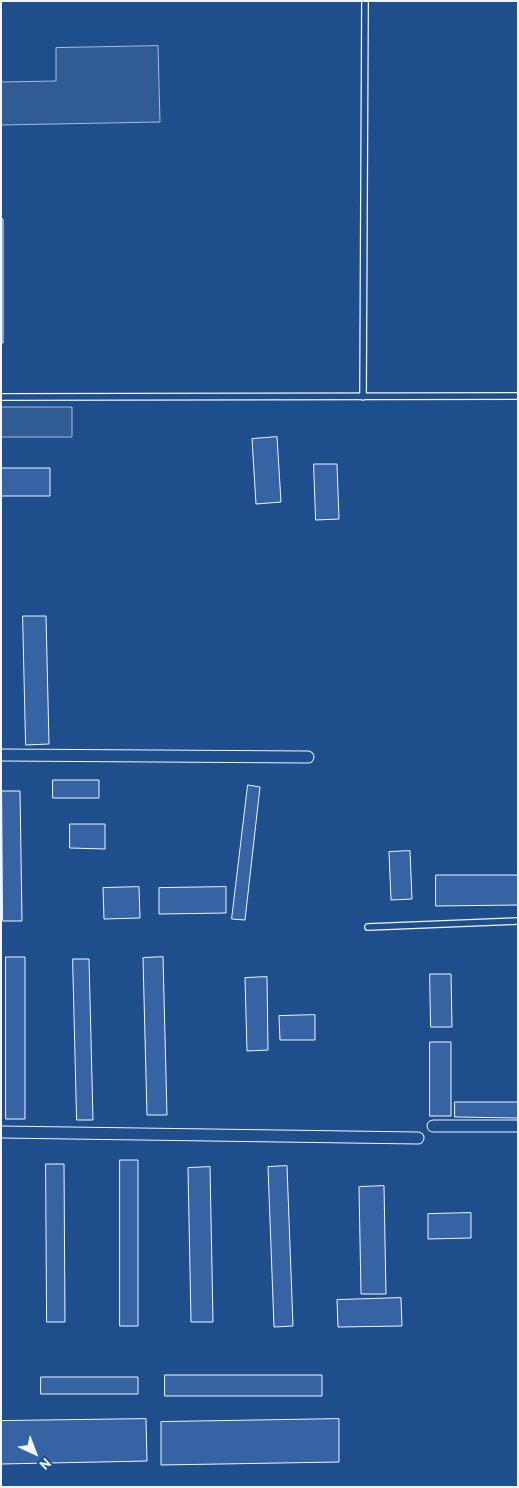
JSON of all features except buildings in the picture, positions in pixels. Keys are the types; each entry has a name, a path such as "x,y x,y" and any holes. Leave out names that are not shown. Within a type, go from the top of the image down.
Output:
{"street":[{"path":"1,755 308,757"},
{"path":"433,1126 518,1126"},
{"path":"1,1132 418,1138"}],"lane":[{"path":"363,397 365,1"},
{"path":"1,398 518,396"},
{"path":"368,927 518,921"}],"shaded area":[{"path":"158,46 160,122 1,125 1,82 56,81 56,48"},
{"path":"1,407 72,407 72,437 1,437"}]}
